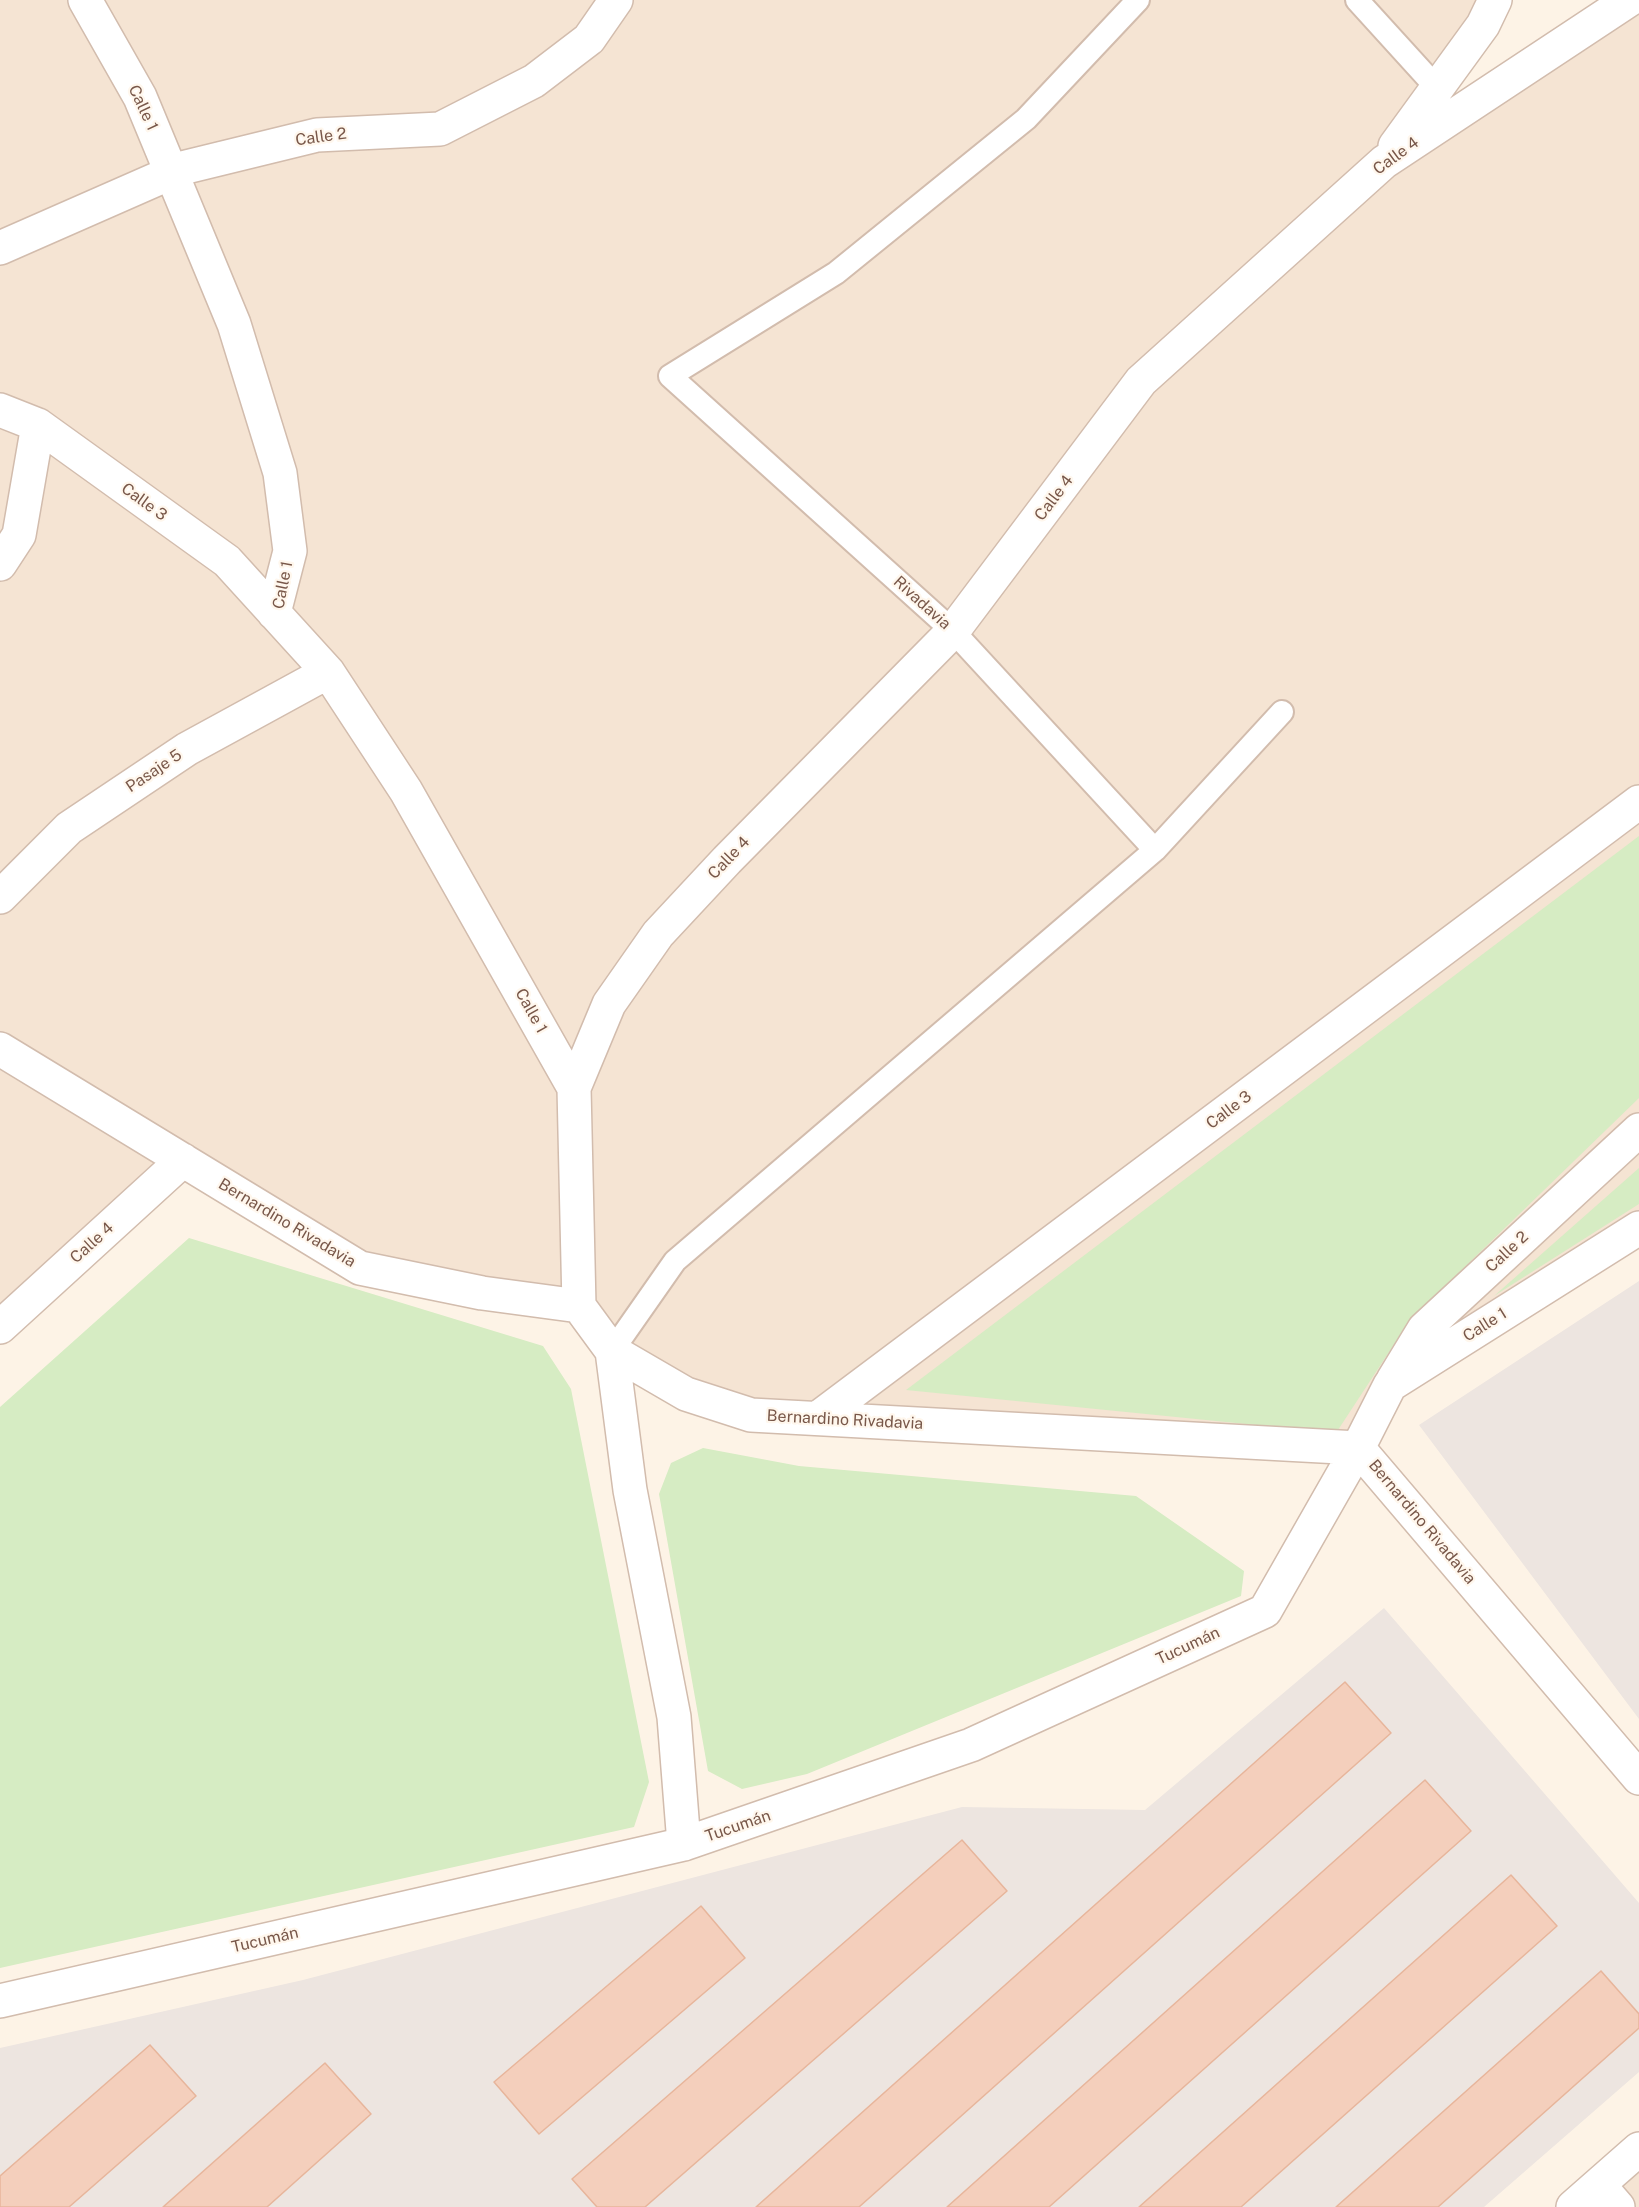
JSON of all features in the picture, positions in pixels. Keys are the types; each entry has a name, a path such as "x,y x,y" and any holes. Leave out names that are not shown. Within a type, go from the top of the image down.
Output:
{"street":[{"name":"Calle 1","path":"85,0 140,97 234,324 280,473 290,551 274,613 328,672 406,791 574,1088"},
{"name":"Calle 2","path":"0,248 171,172 317,135 440,129 534,81 589,39 616,0"},
{"path":"1384,162 1484,25 1495,0"},
{"name":"Calle 4","path":"574,1088 609,1004 658,934 727,860 953,631 1142,381 1384,162 1629,0"},
{"name":"Calle 3","path":"0,410 38,425 227,561 274,613"},
{"path":"0,564 19,535 38,425"},
{"name":"Pasaje 5","path":"0,897 69,828 187,749 328,672"},
{"name":"Calle 3","path":"818,1418 1639,802"},
{"name":"Bernardino Rivadavia","path":"0,1049 360,1268 482,1293 579,1306 612,1351 686,1394 751,1415 1359,1448 1639,1778"},
{"path":"574,1088 579,1306"},
{"name":"Calle 2","path":"1390,1385 1424,1329 1639,1130"},
{"name":"Calle 4","path":"0,1327 183,1160"},
{"name":"Calle 1","path":"1390,1385 1639,1228"},
{"path":"612,1351 630,1490 674,1717 684,1844"},
{"path":"1359,1448 1390,1385"},
{"name":"Tucumán","path":"0,2001 684,1844 971,1745 1265,1611 1359,1448"},
{"path":"1573,2207 1609,2196 1639,2149"}],"lane":[{"name":"Rivadavia","path":"1138,0 1026,119 836,273 670,376 953,631 1155,850"},
{"path":"1357,0 1437,88"},
{"path":"612,1351 675,1261 1155,850 1282,712"}],"shaded area":[{"path":"0,0 1495,0 1385,160 1639,0 1639,1228 1390,1385 1358,1448 686,1394 579,1306 360,1268 183,1160 0,1327"},
{"path":"1639,1281 1639,1719 1419,1425"},
{"path":"1384,1608 1639,1903 1639,2072 1484,2207 0,2207 0,2048 303,1980 962,1807 1145,1810"},
{"path":"1639,2149 1639,2207 1573,2207"}],"green space":[{"path":"1639,836 1639,1098 1410,1320 1336,1433 906,1390"},
{"path":"1639,1168 1639,1204 1494,1296"},
{"path":"189,1238 543,1346 571,1389 649,1782 634,1827 0,1968 0,1407"},
{"path":"703,1448 799,1466 1136,1496 1244,1571 1241,1596 807,1774 742,1789 708,1771 659,1494 671,1463"}],"building":[{"path":"1345,1682 1391,1733 859,2207 756,2207"},
{"path":"1425,1780 1471,1831 1049,2207 947,2207"},
{"path":"962,1840 1007,1891 645,2207 597,2207 572,2179"},
{"path":"1511,1875 1557,1926 1241,2207 1139,2207"},
{"path":"701,1906 745,1958 539,2134 494,2082"},
{"path":"1601,1971 1639,2014 1639,2028 1438,2207 1336,2207"},
{"path":"150,2045 196,2096 69,2207 0,2207 0,2176"},
{"path":"325,2063 371,2114 267,2207 163,2207"}]}
